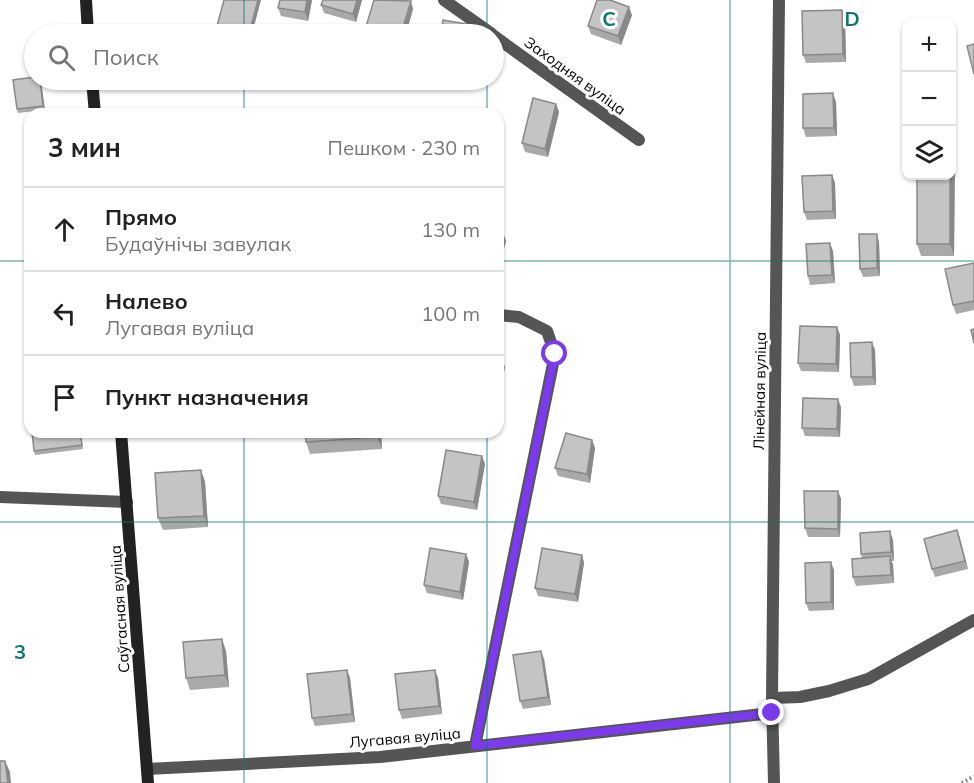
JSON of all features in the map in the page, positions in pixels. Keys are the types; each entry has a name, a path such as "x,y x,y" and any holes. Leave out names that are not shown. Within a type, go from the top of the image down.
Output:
{"street":[{"path":"86,0 87,24"},
{"name":"Заходняя вуліца","path":"444,0 478,24"},
{"name":"Лінейная вуліца","path":"774,783 772,698 779,0"},
{"name":"Заходняя вуліца","path":"504,43 639,140"},
{"path":"93,90 94,108"},
{"path":"475,746 555,354 547,331 519,317 504,316"},
{"name":"Саўгасная вуліца","path":"122,438 148,783"},
{"path":"0,496 127,502"},
{"path":"772,698 800,697 868,679 974,620"},
{"name":"Лугавая вуліца","path":"147,769 380,757 772,713"}],"path":[{"path":"962,783 974,776"}],"building":[{"path":"224,0 258,0 252,24 218,24"},
{"path":"280,0 307,0 305,12 278,8"},
{"path":"323,0 357,0 353,14 321,5"},
{"path":"374,0 411,1 404,24 367,24"},
{"path":"597,0 610,0 629,7 618,36 588,26"},
{"path":"842,10 843,54 803,55 802,11"},
{"path":"443,20 467,24 442,24"},
{"path":"974,44 974,74 967,46"},
{"path":"24,78 24,90 41,90 43,106 17,109 13,80"},
{"path":"833,93 834,128 803,128 803,94"},
{"path":"533,98 556,104 545,149 522,143"},
{"path":"832,175 833,211 804,212 802,176"},
{"path":"917,180 950,180 950,244 917,244"},
{"path":"859,234 877,234 877,268 860,269"},
{"path":"830,243 832,275 808,276 806,244"},
{"path":"974,263 974,301 953,305 945,269"},
{"path":"800,326 837,327 836,364 798,363"},
{"path":"872,342 873,377 851,377 850,343"},
{"path":"803,398 838,399 837,429 802,428"},
{"path":"566,433 592,440 587,474 555,468"},
{"path":"33,438 81,438 82,445 34,451"},
{"path":"306,438 363,438 306,442"},
{"path":"446,450 482,456 474,502 438,496"},
{"path":"201,470 204,516 158,518 155,473"},
{"path":"804,491 838,491 838,529 805,528"},
{"path":"957,530 965,561 932,569 924,539"},
{"path":"890,531 891,552 861,554 860,533"},
{"path":"430,548 466,554 460,592 424,585"},
{"path":"542,548 582,555 575,594 535,588"},
{"path":"890,556 891,575 853,577 852,559"},
{"path":"831,562 831,602 806,603 805,563"},
{"path":"222,639 225,675 186,678 183,642"},
{"path":"541,651 548,697 520,701 513,655"},
{"path":"347,670 352,714 312,718 307,674"},
{"path":"435,670 439,706 399,710 395,674"},
{"path":"0,761 5,761 8,783 0,783"}],"route":[{"path":"555,354 475,746 772,713"}]}
